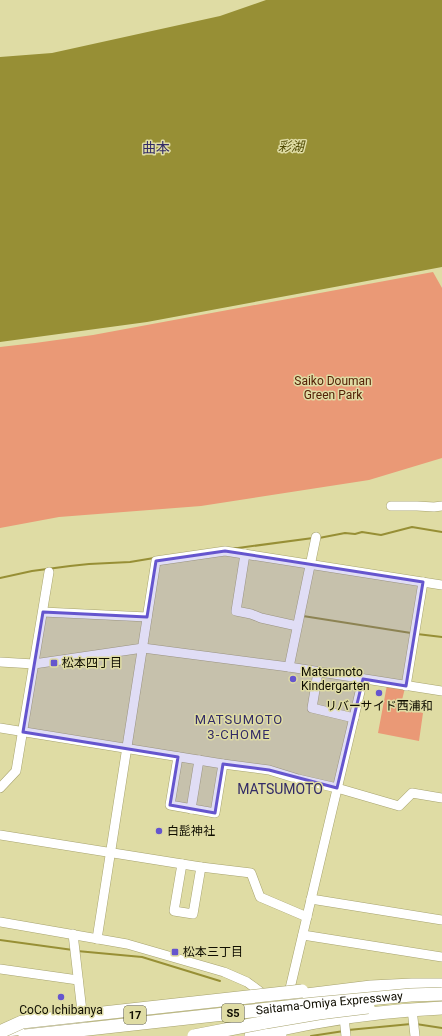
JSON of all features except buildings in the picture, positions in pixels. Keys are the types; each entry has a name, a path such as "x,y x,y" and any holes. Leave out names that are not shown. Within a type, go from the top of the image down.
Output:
{"highway":[{"name":"S5","path":"0,1031 22,1022 302,991 349,984 371,987"},
{"name":"17","path":"0,1031 371,987 442,985"},
{"name":"Saitama-Omiya Expressway","path":"25,1036 391,996 442,994"},
{"name":"Saitama-Omiya Expressway","path":"194,1036 319,1013 371,1007 442,1002"},
{"path":"251,1036 282,1032 413,1023 442,1008"}],"street":[{"path":"391,506 442,506"},
{"path":"289,667 316,537"},
{"path":"97,938 156,561 226,551 442,585"},
{"path":"245,554 236,611 297,626"},
{"path":"0,788 16,771 49,572"},
{"path":"406,686 423,582"},
{"path":"43,612 147,617"},
{"path":"0,662 34,664 143,648 289,667 442,692"},
{"path":"318,672 312,708 354,718"},
{"path":"288,997 363,679"},
{"path":"0,728 269,770 399,806 412,794 442,798"},
{"path":"178,757 170,805 215,813 223,764"},
{"path":"191,809 199,760"},
{"path":"0,836 201,867 251,873 260,898 307,917"},
{"path":"182,864 174,911 193,914 201,867"},
{"path":"311,899 442,920"},
{"path":"0,922 127,944 224,972 247,982 270,999 282,1032"},
{"path":"73,934 83,1022"},
{"path":"303,935 442,958"},
{"path":"0,969 78,980"},
{"path":"234,1003 248,995 249,990 247,982"}],"highlighted area":[{"path":"225,551 423,582 406,686 363,679 337,788 269,770 223,764 215,813 170,805 178,757 23,732 43,612 147,617 156,561"}],"green space":[{"name":"Saiko Douman Green Park","path":"433,272 442,288 442,458 369,480 201,506 59,517 0,528 0,347 93,335"},
{"path":"387,685 405,688 400,708 423,713 419,741 378,733"}],"water":[{"name":"彩湖","path":"266,0 442,0 442,267 147,322 0,342 0,57 52,53 220,16"}],"waterway":[{"path":"319,538 345,533 355,534 362,532 381,535 412,527 442,532"},
{"path":"234,548 313,538"},
{"path":"0,578 32,571 70,566 130,562 154,558"},
{"path":"303,616 411,633"},
{"path":"417,634 442,637"},
{"path":"0,940 73,950"},
{"path":"77,951 142,957 220,981"},
{"path":"348,1030 411,1024"},
{"path":"416,1024 442,1028"},
{"path":"311,1036 344,1031"}],"place":[{"name":"松本四丁目","path":"54,663"},
{"name":"Matsumoto Kindergarten","path":"293,679"},
{"name":"リバーサイド西浦和","path":"379,693"},
{"name":"白髭神社","path":"159,831"},
{"name":"松本三丁目","path":"175,952"},
{"name":"CoCo Ichibanya","path":"61,997"}],"district":[{"name":"曲本","path":"156,148"},
{"name":"MATSUMOTO 3-CHOME","path":"239,726"},
{"name":"MATSUMOTO","path":"280,789"}]}
